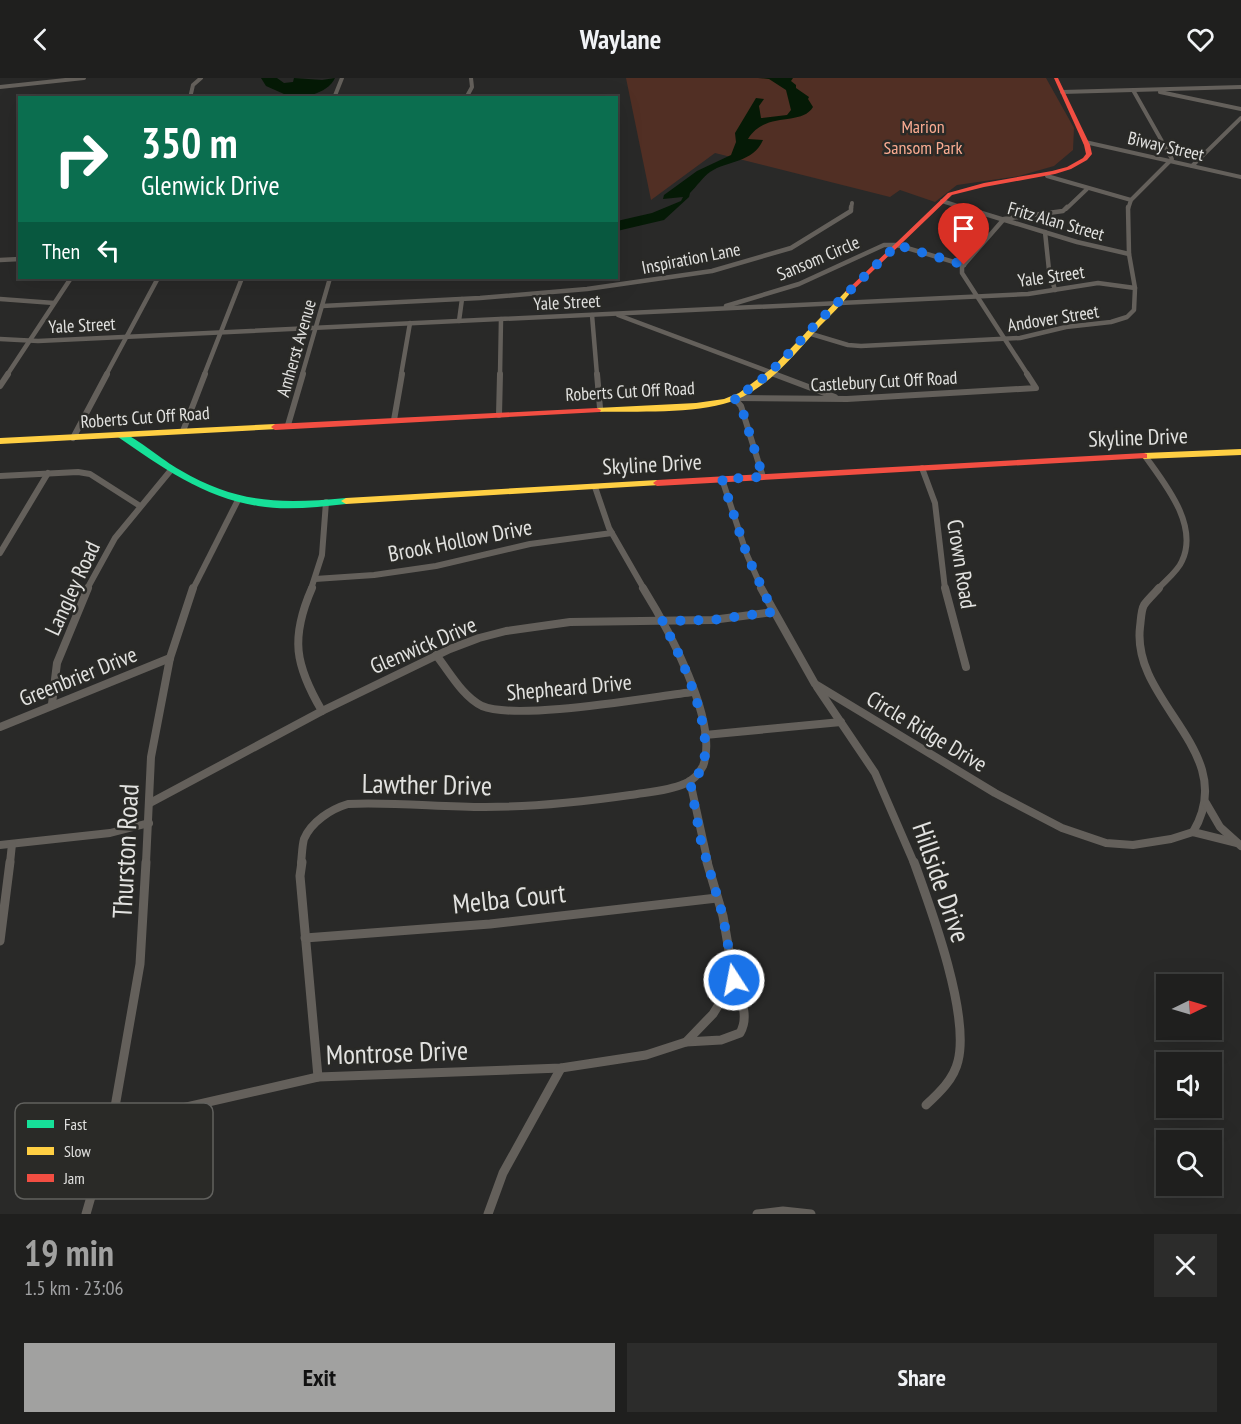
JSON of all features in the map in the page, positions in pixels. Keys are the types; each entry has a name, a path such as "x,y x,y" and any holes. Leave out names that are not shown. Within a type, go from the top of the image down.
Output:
{"street":[{"path":"0,86 7,78"},
{"path":"0,86 84,78"},
{"path":"190,96 193,86 201,78"},
{"path":"335,96 342,78"},
{"path":"467,96 472,87 471,78"},
{"path":"1056,78 1085,142"},
{"path":"1062,92 1241,87"},
{"path":"1047,176 1131,200 1171,160 1164,143 1133,90"},
{"path":"1149,90 1241,109"},
{"path":"1192,166 1241,118"},
{"name":"Biway Street","path":"1085,142 1241,177"},
{"name":"Roberts Cut Off Road","path":"0,441 708,404 734,398 753,388 771,373 838,302 950,194 966,189 1047,176 1085,159 1089,154 1085,142"},
{"path":"1006,339 962,273 964,264 1004,219 1063,211 1087,189"},
{"name":"Andover Street","path":"808,333 848,345 861,346 1006,339 1120,320 1134,310 1135,288 1129,254 1127,216 1131,200"},
{"name":"Fritz Alan Street","path":"942,201 1084,244 1129,254"},
{"name":"Inspiration Lane","path":"322,306 462,299 587,289 712,271 791,248 853,209 852,203"},
{"path":"1045,232 1047,259 1055,290"},
{"name":"Sansom Circle","path":"715,309 800,284 884,245 897,245"},
{"path":"897,245 964,264"},
{"path":"0,260 18,259"},
{"path":"0,386 2,379 71,279"},
{"path":"73,438 157,279"},
{"path":"183,430 242,279"},
{"name":"Amherst Avenue","path":"288,425 330,279"},
{"name":"Yale Street","path":"0,339 30,341 978,297 1028,294 1098,283 1135,288"},
{"path":"0,299 54,303"},
{"path":"459,321 462,299"},
{"path":"614,314 841,399"},
{"path":"592,315 600,408"},
{"path":"499,415 501,319"},
{"path":"394,420 410,323"},
{"name":"Castlebury Cut Off Road","path":"734,398 768,401 841,399 1036,388 1006,339"},
{"path":"734,398 741,406 763,477"},
{"name":"Skyline Drive","path":"121,435 195,486 215,495 265,504 1145,456 1241,453"},
{"path":"1145,456 1177,503 1185,524 1187,543 1182,562 1143,606 1139,639 1142,658 1160,695 1196,751 1205,778 1206,803 1199,824 1193,832"},
{"name":"Crown Road","path":"922,468 935,503 944,580 966,667"},
{"name":"Langley Road","path":"52,704 57,663 78,609 105,554 140,506 171,470"},
{"path":"0,553 48,473"},
{"path":"0,476 48,473 90,474 140,506"},
{"name":"Circle Ridge Drive","path":"722,479 747,555 773,612 815,684 995,793 1062,828 1106,843 1133,845 1171,839 1193,832 1239,845"},
{"path":"595,487 599,507 673,640 693,692 705,735 706,749 702,767 695,778 690,781"},
{"name":"Thurston Road","path":"116,1103 140,964 151,757 170,658 194,586 238,500"},
{"path":"322,711 304,680 297,634 301,612 322,555 326,502"},
{"name":"Brook Hollow Drive","path":"315,579 436,566 530,544 612,533"},
{"name":"Glenwick Drive","path":"150,803 322,711 436,655 479,638 531,627 570,622 712,620 773,612"},
{"name":"Shepheard Drive","path":"436,655 481,706 497,711 528,711 693,692"},
{"name":"Greenbrier Drive","path":"0,727 170,658"},
{"name":"Hillside Drive","path":"815,684 881,784 917,868 937,929 956,1002 961,1042 958,1064 952,1075 926,1105"},
{"path":"705,735 841,722"},
{"name":"Montrose Drive","path":"204,1103 318,1077 561,1068 646,1055 686,1042 724,1041 735,1038 742,1031 746,1015 734,980 717,898 701,841 690,781"},
{"name":"Lawther Drive","path":"318,1077 300,876 304,840 313,825 338,807 361,803 486,807 567,802 666,789 690,781"},
{"name":"Circle Ridge Drive","path":"1206,803 1212,819 1239,845"},
{"path":"0,846 110,833 149,823"},
{"path":"0,941 12,844"},
{"name":"Melba Court","path":"305,938 490,924 717,898"},
{"name":"Montrose Drive","path":"686,1042 713,1014 734,980"},
{"path":"488,1214 503,1173 561,1068"},
{"name":"Thurston Road","path":"86,1214 90,1199"},
{"path":"757,1214 783,1211 811,1214"}],"green space":[{"name":"Marion Sansom Park","path":"626,78 1046,78 1074,128 1073,150 1054,166 1019,176 957,185 935,202 900,190 890,197 715,153 651,200"}],"shaded area":[{"path":"261,78 277,78 284,83 293,82 294,78 322,80 335,78 320,92 306,96 284,96 266,86"},
{"path":"758,78 793,78 791,81 796,88 809,97 813,107 808,113 773,121 755,130 748,139 763,140 753,153 710,172 690,193 689,197 664,220 618,231 618,221 652,213 681,201 683,197 663,199 664,195 697,171 731,155 736,142 735,133 756,98 764,99 759,106 761,118 787,115 791,110 786,90 769,79"}],"traffic: fast":[{"path":"121,435 158,461 196,483 237,499 282,505 346,501"}],"traffic: slow":[{"path":"597,410 696,406 726,401 741,395 774,370 848,292"},
{"path":"0,441 275,427"},
{"path":"1144,456 1241,452"},
{"path":"346,501 657,483"}],"traffic: jam":[{"path":"848,292 950,194 984,185 1053,173 1069,168 1085,159 1089,154 1087,145 1056,78"},
{"path":"275,427 597,410"},
{"path":"657,483 1144,456"}],"route":[{"path":"734,980 723,916 701,841 690,781 695,778 702,767 706,749 705,735 693,692 673,640 662,621 712,620 773,612 747,555 722,479 763,477 741,406 734,398 753,388 771,373 838,302 897,245 964,265"}]}
